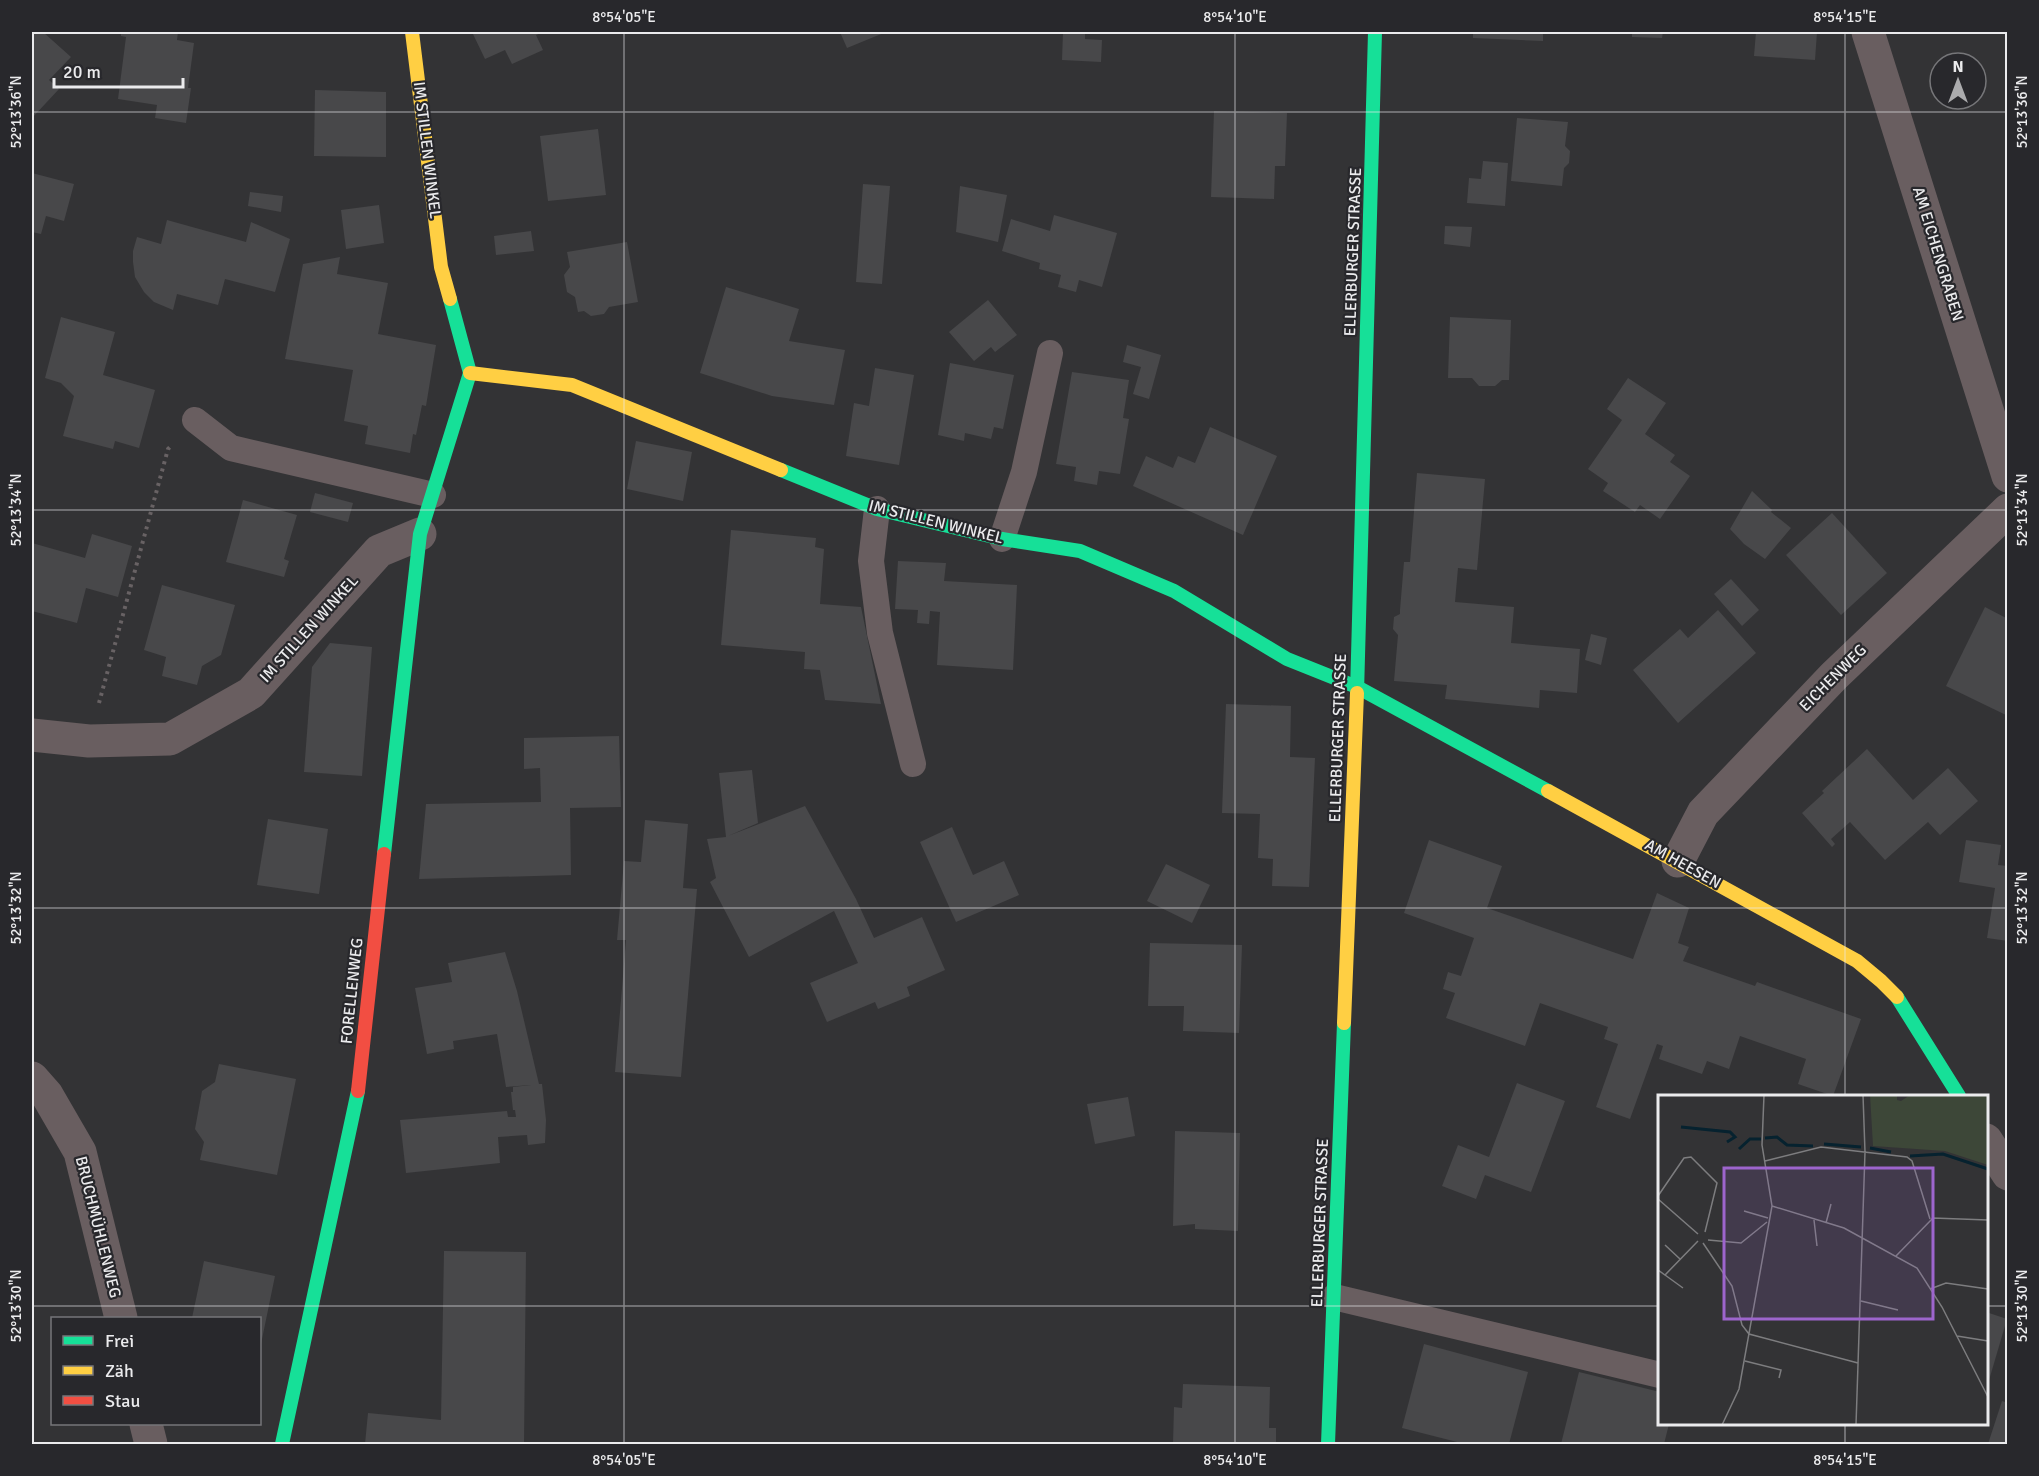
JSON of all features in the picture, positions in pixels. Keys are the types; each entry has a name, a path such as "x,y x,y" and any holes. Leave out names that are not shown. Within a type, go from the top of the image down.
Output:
{"street":[{"name":"IM STILLEN WINKEL","path":"411,32 441,267 470,373 572,386 877,509 1002,539 1080,551 1174,591 1287,659 1357,687"},
{"name":"ELLERBURGER STRASSE","path":"1328,1444 1357,687 1375,32"},
{"name":"AM EICHENGRABEN","path":"1868,32 2007,476"},
{"path":"420,534 470,373"},
{"name":"EICHENWEG","path":"1678,861 1703,813 1834,676 2007,510"},
{"name":"IM STILLEN WINKEL","path":"32,735 88,741 170,739 251,693 379,551 420,534"},
{"name":"FORELLENWEG","path":"282,1444 358,1090 420,534"},
{"name":"AM HEESEN","path":"1357,687 1857,961 1901,1002 1958,1095"},
{"name":"BRUCHMÜHLENWEG","path":"32,1078 47,1095 80,1152 121,1317"},
{"path":"1988,1143 2007,1174"},
{"path":"146,1425 151,1444"}],"lane":[{"path":"1002,539 1024,472 1050,353"},
{"path":"195,420 231,448 433,495"},
{"path":"877,509 871,561 880,633 913,764"},
{"path":"1334,1297 1658,1375"}],"path":[{"path":"88,741 168,449 195,420"}],"building":[{"path":"32,32 43,32 71,57 49,80 59,89 32,118"},
{"path":"121,32 178,32 177,40 194,43 186,123 155,118 157,105 118,99 126,37 121,36"},
{"path":"472,32 544,32 536,35 543,50 512,64 505,50 485,59"},
{"path":"840,32 886,32 847,48"},
{"path":"1063,32 1085,32 1085,39 1102,40 1101,62 1062,60"},
{"path":"1473,32 1543,32 1543,41 1473,38"},
{"path":"1632,32 1663,32 1662,38 1632,37"},
{"path":"1756,32 1817,32 1815,60 1754,56"},
{"path":"315,90 386,92 386,157 314,156"},
{"path":"1214,111 1287,113 1285,166 1275,166 1274,199 1211,197"},
{"path":"1517,118 1568,122 1565,146 1570,151 1569,163 1564,168 1562,186 1511,181"},
{"path":"598,129 606,195 548,201 540,136"},
{"path":"1483,161 1508,163 1505,206 1467,203 1469,178 1481,179"},
{"path":"32,173 74,184 64,221 46,216 41,234 32,232"},
{"path":"863,184 890,186 882,284 856,282"},
{"path":"960,186 1007,195 998,242 956,232"},
{"path":"250,192 283,196 281,212 248,206"},
{"path":"379,205 384,243 346,249 341,210"},
{"path":"1054,215 1117,233 1102,287 1079,280 1076,292 1058,287 1061,275 1039,269 1040,263 1002,251 1011,219 1050,231"},
{"path":"167,220 246,242 251,222 290,239 275,292 225,279 218,305 177,294 173,310 154,302 144,292 135,277 133,251 137,237 161,244"},
{"path":"1445,226 1472,227 1470,247 1444,244"},
{"path":"531,231 534,251 496,255 494,236"},
{"path":"627,242 638,302 609,307 604,314 591,316 584,311 578,312 575,297 567,292 564,275 570,267 567,252"},
{"path":"340,257 337,274 388,283 378,334 436,345 426,406 422,405 410,453 365,444 368,426 344,421 353,370 285,359 303,264"},
{"path":"726,287 799,309 789,341 845,350 834,405 772,396 700,373"},
{"path":"988,300 1017,335 995,352 991,347 974,361 949,332"},
{"path":"61,317 115,332 103,375 155,390 139,448 115,441 113,449 63,436 74,396 61,383 45,378"},
{"path":"1450,317 1511,320 1509,380 1502,380 1495,386 1479,386 1472,378 1448,378"},
{"path":"1127,345 1161,355 1149,399 1133,394 1141,367 1123,362"},
{"path":"950,363 1014,375 1003,429 994,427 991,439 965,433 964,441 938,435"},
{"path":"875,368 914,375 899,465 846,456 854,403 869,406"},
{"path":"1072,372 1129,380 1123,418 1129,419 1120,474 1099,471 1097,485 1074,481 1076,467 1056,464"},
{"path":"1628,378 1666,403 1645,434 1675,455 1670,462 1690,476 1660,519 1640,505 1635,512 1603,491 1608,483 1588,469 1622,420 1607,409"},
{"path":"1210,427 1277,456 1243,535 1133,486 1146,456 1173,468 1178,456 1195,463"},
{"path":"636,441 692,452 683,501 627,489"},
{"path":"1417,473 1485,479 1477,570 1458,568 1455,602 1514,607 1511,643 1580,649 1577,693 1540,690 1539,708 1445,699 1447,685 1394,681 1398,635 1393,629 1394,617 1400,614 1404,562 1410,562"},
{"path":"1752,491 1772,510 1771,512 1791,528 1765,559 1744,544 1730,529"},
{"path":"315,493 353,503 348,522 310,512"},
{"path":"243,500 297,515 284,559 289,561 284,577 226,562"},
{"path":"1832,513 1887,573 1841,615 1786,555"},
{"path":"731,530 816,538 815,547 824,549 820,604 861,607 881,704 825,700 820,670 804,669 805,652 721,645"},
{"path":"92,534 132,546 118,597 86,588 77,623 32,611 32,543 85,558"},
{"path":"898,561 946,563 944,581 1017,585 1013,670 937,665 940,612 930,611 929,624 917,623 918,610 895,609"},
{"path":"1731,579 1759,610 1742,626 1714,594"},
{"path":"162,585 235,605 221,655 202,666 197,685 162,676 166,657 144,650"},
{"path":"1985,607 2008,619 2008,716 1946,686"},
{"path":"1718,610 1756,653 1678,723 1633,670 1680,629 1688,638"},
{"path":"1591,634 1607,638 1601,665 1585,660"},
{"path":"330,643 372,647 362,776 304,772 312,667"},
{"path":"1226,704 1291,706 1290,757 1315,758 1309,887 1272,886 1273,859 1258,858 1260,814 1222,813"},
{"path":"619,736 621,807 570,808 571,875 419,879 426,804 541,802 540,768 524,769 524,738"},
{"path":"1867,749 1913,800 1948,768 1978,801 1940,835 1928,822 1885,860 1850,822 1831,839 1835,844 1832,847 1802,813"},
{"path":"752,770 758,823 728,836 805,806 856,899 874,938 922,917 945,970 907,987 910,996 878,1009 875,1002 827,1022 810,983 858,963 834,911 749,957 710,882 716,878 707,839 726,837 719,773"},
{"path":"268,819 328,829 319,894 257,885"},
{"path":"645,820 688,824 683,888 697,889 681,1077 615,1072 626,940 617,940 624,861 641,862"},
{"path":"952,827 973,875 1004,861 1019,895 956,922 920,842"},
{"path":"1429,840 1502,866 1487,908 1633,959 1657,893 1689,908 1678,943 1689,947 1683,961 1755,986 1757,982 1861,1019 1833,1095 1798,1084 1806,1059 1740,1036 1729,1069 1707,1061 1702,1074 1659,1059 1663,1046 1657,1044 1630,1119 1596,1107 1618,1044 1604,1039 1608,1027 1540,1003 1525,1046 1446,1018 1455,993 1443,989 1448,972 1461,976 1474,938 1404,913"},
{"path":"1966,840 2001,845 1998,865 2008,866 2008,941 1987,938 1995,888 1959,882"},
{"path":"1166,864 1210,885 1192,923 1147,901"},
{"path":"1150,943 1242,945 1239,1033 1183,1031 1184,1006 1148,1006"},
{"path":"505,952 517,991 539,1084 542,1084 546,1120 545,1143 528,1145 527,1135 498,1137 500,1163 406,1173 400,1120 507,1111 508,1117 516,1117 511,1092 513,1092 513,1087 531,1085 506,1087 497,1034 453,1041 454,1049 427,1054 415,988 452,982 448,963"},
{"path":"219,1064 296,1079 277,1175 200,1160 204,1142 195,1129 202,1091 215,1082"},
{"path":"1517,1083 1565,1101 1531,1192 1485,1175 1476,1199 1442,1186 1458,1145 1489,1157"},
{"path":"1128,1097 1135,1136 1095,1144 1087,1104"},
{"path":"1175,1131 1240,1133 1238,1231 1195,1229 1195,1224 1173,1226"},
{"path":"444,1251 526,1252 524,1444 365,1444 368,1413 441,1420"},
{"path":"204,1261 275,1276 261,1344 261,1317 192,1317"},
{"path":"1988,1313 2007,1319 1988,1384"},
{"path":"1424,1344 1528,1372 1509,1444 1465,1444 1402,1428"},
{"path":"1579,1372 1658,1392 1658,1425 1669,1425 1664,1444 1561,1444"},
{"path":"1183,1384 1270,1387 1269,1428 1276,1428 1276,1444 1173,1444 1174,1407 1182,1408"},
{"path":"2002,1401 2008,1403 2008,1444 1988,1444"}],"traffic: fast":[{"path":"1357,693 1375,32"},
{"path":"384,854 420,534 470,373 450,299"},
{"path":"781,470 877,509 1002,539 1080,551 1174,591 1287,659 1357,687 1548,791"},
{"path":"1897,997 1958,1095"},
{"path":"1328,1444 1344,1023"},
{"path":"282,1444 358,1091"}],"traffic: slow":[{"path":"412,32 441,267 450,299"},
{"path":"470,373 572,385 781,470"},
{"path":"1344,1023 1357,693"},
{"path":"1548,791 1857,961 1897,997"}],"traffic: jam":[{"path":"358,1091 384,854"}]}
